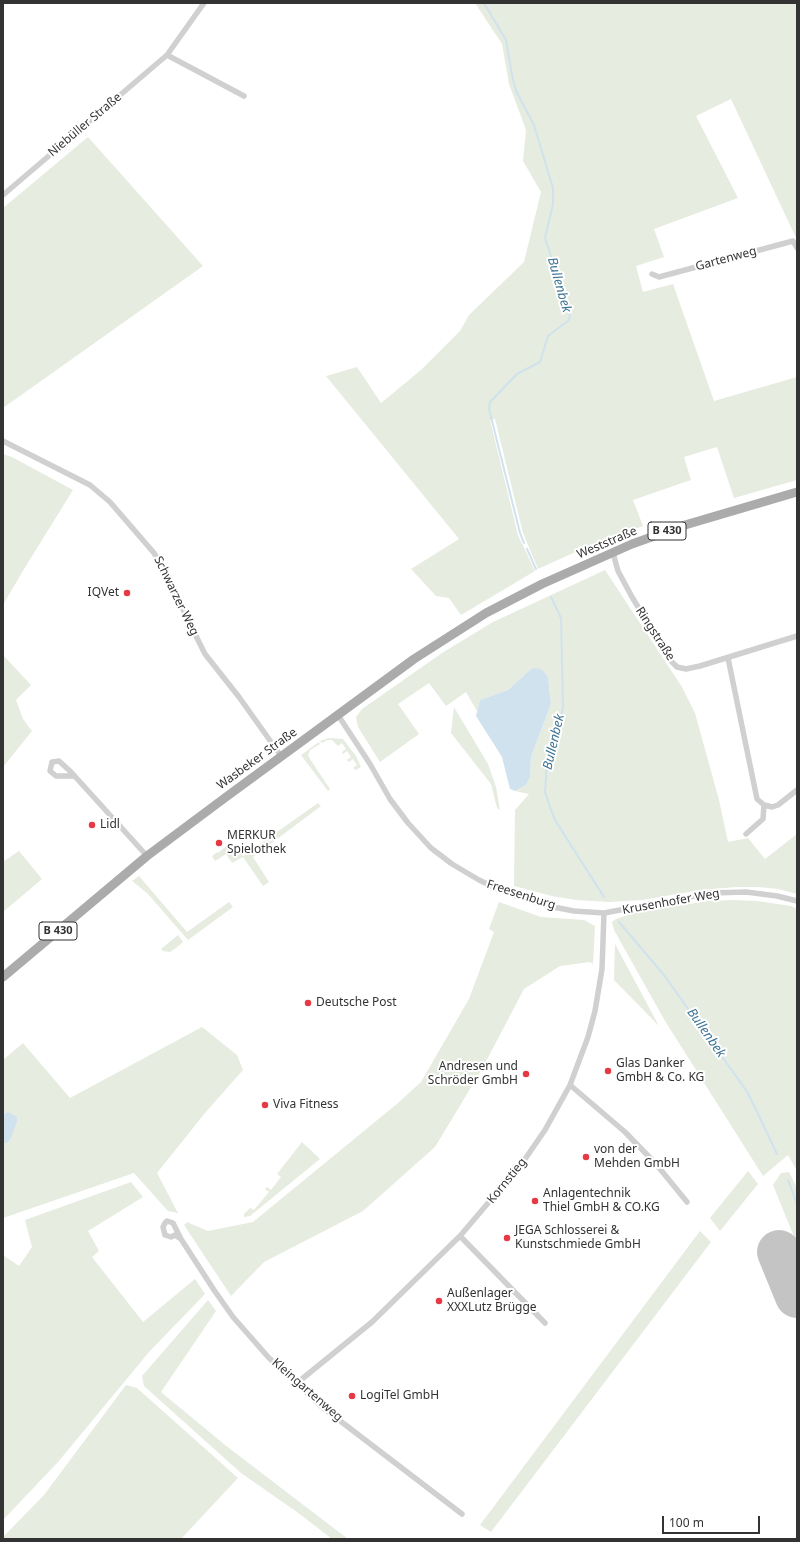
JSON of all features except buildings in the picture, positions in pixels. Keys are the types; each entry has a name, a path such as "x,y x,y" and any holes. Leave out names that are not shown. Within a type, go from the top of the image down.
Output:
{"main road":[{"name":"Weststraße","path":"542,584 632,544 685,525 797,492"},
{"name":"Wasbeker Straße","path":"3,977 147,856 414,659 486,613 542,584"}],"street":[{"name":"Niebüller Straße","path":"3,195 167,55 204,3"},
{"path":"167,55 244,96"},
{"name":"Gartenweg","path":"652,274 659,277 793,241 797,248"},
{"name":"Schwarzer Weg","path":"3,441 90,485 110,502 154,553 169,577 205,654 239,697 281,756"},
{"name":"Ringstraße","path":"613,553 618,571 632,597 671,661 677,667 686,669 728,658 797,636"},
{"path":"728,658 757,799 764,805 778,805 797,790"},
{"name":"Freesenburg","path":"338,715 370,764 394,805 431,848 452,864 478,880 500,890 554,907 574,911 604,913 616,911"},
{"path":"74,776 147,856"},
{"path":"746,834 763,819 764,805"},
{"name":"Krusenhofer Weg","path":"616,911 711,893 746,892 777,896 797,901"},
{"name":"Kornstieg","path":"297,1383 372,1322 460,1236 523,1162 545,1130 570,1085 586,1043 595,1011 602,969 604,913"},
{"path":"570,1085 630,1137 656,1164 687,1202"},
{"path":"460,1236 545,1324"},
{"name":"Kleingartenweg","path":"181,1238 233,1317 269,1358 322,1406 462,1514"}],"shaded area":[{"path":"475,3 797,3 797,240 731,99 696,116 738,198 654,229 664,257 636,266 643,292 673,284 714,401 797,377 797,480 734,498 717,447 684,457 691,480 633,500 643,526 593,544 538,569 523,533 495,419 490,420 518,535 535,571 461,615 449,598 436,596 411,569 459,539 326,376 357,367 381,403 421,370 460,331 469,315 524,262 541,192 523,161 526,130 509,84 502,44"},
{"path":"88,137 203,266 3,408 3,208"},
{"path":"3,454 12,457 73,490 3,605"},
{"path":"605,570 682,687 695,713 719,800 728,842 748,838 765,859 797,834 797,894 778,889 737,887 701,890 642,900 609,902 576,900 552,896 514,886 515,810 529,794 515,791 526,785 530,777 531,757 551,704 548,677 543,670 531,669 508,690 480,700 477,711 466,692 446,706 429,683 398,704 419,734 380,762 358,727 356,717 362,709 442,653 493,622"},
{"path":"3,655 31,685 16,700 23,719 32,731 3,767"},
{"path":"454,707 488,764 496,787 500,810 497,808 491,784 451,733"},
{"path":"329,738 343,739 356,756 361,767 356,770 353,768 357,765 353,759 349,762 347,760 351,757 347,751 343,754 342,752 346,749 342,743 338,746 332,740 327,740 322,743 320,741"},
{"path":"319,742 320,744 310,750 308,755 330,789 328,791 301,755"},
{"path":"318,803 321,806 253,857 269,882 263,886 243,857 232,863 226,854 215,861 212,856 231,842 243,856"},
{"path":"19,851 42,879 3,912 3,860 4,861"},
{"path":"139,876 187,932 229,902 233,907 188,940 147,893 132,881"},
{"path":"708,901 757,901 791,906 797,909 797,1171 788,1155 763,1176 665,1021 614,930 612,922 633,913"},
{"path":"499,902 541,917 584,920 595,926 593,964 590,962 560,966 524,989 482,1069 435,1147 363,1211 264,1262 231,1296 184,1225 187,1222 208,1231 253,1222 398,1103 421,1082 469,999 494,932 489,929"},
{"path":"178,935 183,942 176,948 170,952 163,951 161,949"},
{"path":"615,944 659,1026 614,980"},
{"path":"202,1027 237,1055 243,1070 205,1113 157,1173 178,1213 168,1211 134,1173 3,1218 3,1143 7,1143 10,1140 14,1125 8,1112 3,1114 3,1060 23,1043 70,1098"},
{"path":"302,1142 320,1159 250,1216 244,1217 244,1214 250,1208 254,1210 269,1192 265,1189 267,1187 271,1190 281,1177 277,1174"},
{"path":"748,1171 758,1184 720,1231 710,1218"},
{"path":"789,1172 797,1188 797,1244 773,1185 781,1173"},
{"path":"131,1182 143,1197 88,1231 99,1251 92,1257 143,1322 195,1279 205,1294 149,1352 58,1462 3,1520 3,1255 19,1266 32,1247 25,1220"},
{"path":"700,1231 711,1242 491,1532 480,1525"},
{"path":"208,1300 216,1311 161,1392 225,1445 348,1539 332,1539 297,1512 241,1473 144,1386 142,1376"},
{"path":"126,1385 137,1388 238,1478 181,1539 3,1539 3,1537 44,1495"}],"water":[{"path":"536,668 543,670 548,677 551,704 531,757 530,777 526,785 515,791 510,789 502,757 476,716 480,700 508,690 531,669"},
{"path":"8,1112 17,1117 17,1121 10,1140 7,1143 3,1143 3,1114"}],"waterway":[{"name":"Bullenbek","path":"484,3 506,40 516,91 534,125 553,188 553,204 545,238 570,314 569,320 548,336 540,362 517,374 490,402 489,409 520,533 524,543"},
{"name":"Bullenbek","path":"527,549 536,569"},
{"name":"Bullenbek","path":"551,597 561,618 563,707 561,718 547,759 545,792 555,820 604,897"},
{"name":"Bullenbek","path":"619,922 664,975 748,1093 777,1154"},
{"name":"Bullenbek","path":"788,1180 797,1204"}],"runway":[{"path":"779,1252 797,1296"}],"place":[{"name":"IQVet","path":"127,593"},
{"name":"Lidl","path":"92,825"},
{"name":"MERKUR Spielothek","path":"219,843"},
{"name":"Deutsche Post","path":"308,1003"},
{"name":"Glas Danker GmbH & Co. KG","path":"608,1071"},
{"name":"Andresen und Schröder GmbH","path":"526,1074"},
{"name":"Viva Fitness","path":"265,1105"},
{"name":"von der Mehden GmbH","path":"586,1157"},
{"name":"Anlagentechnik Thiel GmbH & CO.KG","path":"535,1201"},
{"name":"JEGA Schlosserei & Kunstschmiede GmbH","path":"507,1238"},
{"name":"Außenlager XXXLutz Brügge","path":"439,1301"},
{"name":"LogiTel GmbH","path":"352,1396"}]}
